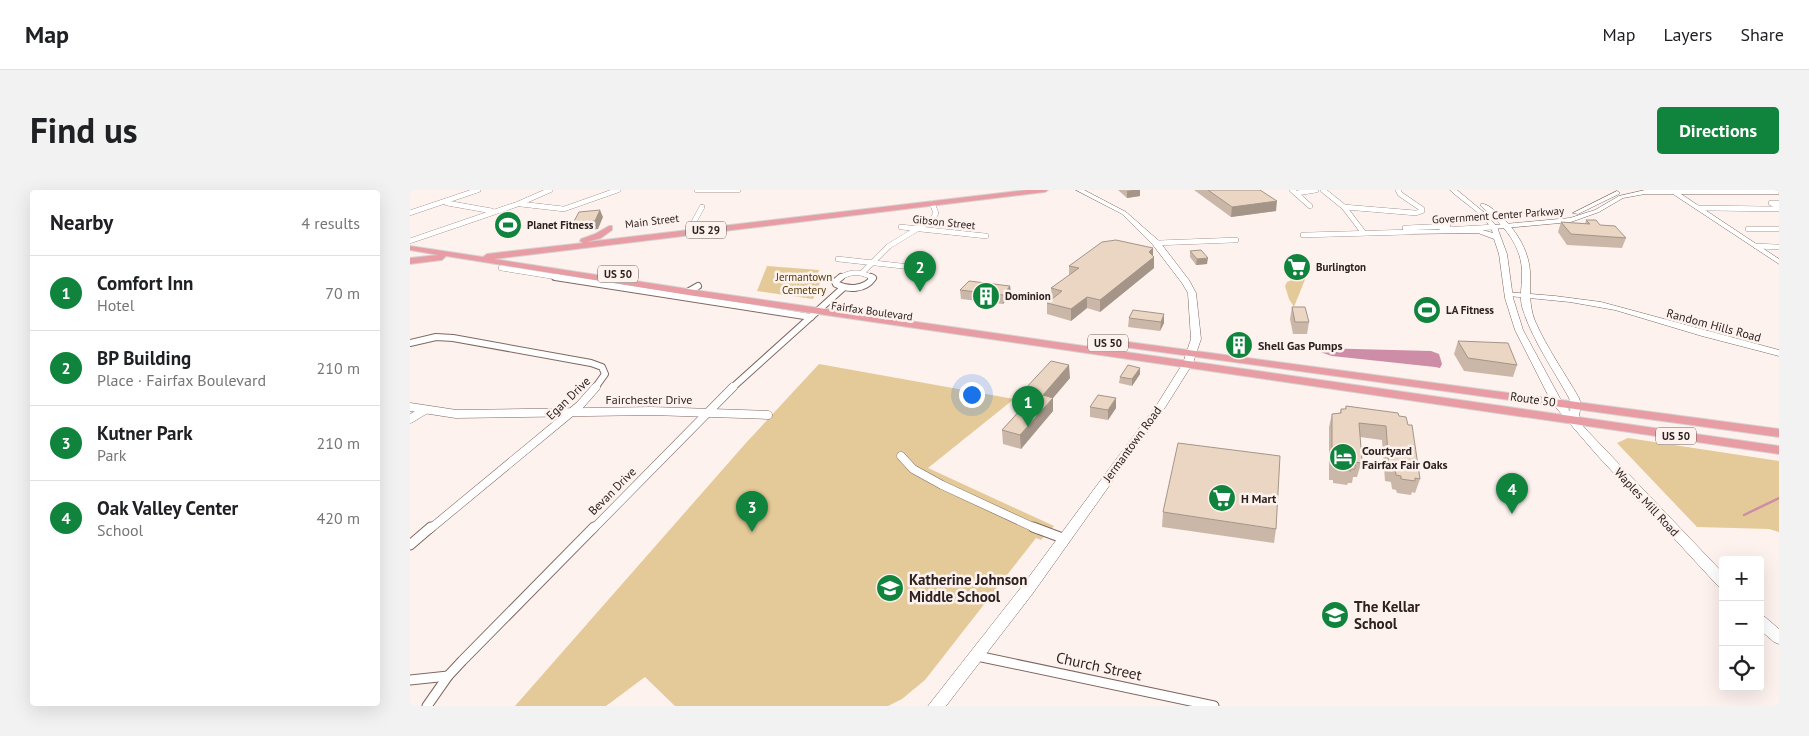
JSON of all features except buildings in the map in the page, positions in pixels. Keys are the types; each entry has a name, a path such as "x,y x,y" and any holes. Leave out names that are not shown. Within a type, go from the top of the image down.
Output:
{"main road":[{"name":"Main Street","path":"475,258 1017,190"},
{"name":"Main Street","path":"410,242 483,253 584,240 1045,190"},
{"name":"Jermantown Road","path":"936,706 977,656 1065,539 1162,404 1190,358 1197,333 1192,294 1186,282 1156,243 1124,212 1079,190"},
{"name":"Waples Mill Road","path":"1452,190 1493,225 1505,259 1509,296 1522,335 1557,403 1719,578"},
{"path":"1463,190 1506,224 1520,244 1525,262 1525,298 1536,332 1560,371 1576,405 1573,422"},
{"path":"584,240 598,236 609,228"},
{"path":"1405,232 1479,231 1499,238"},
{"path":"410,248 458,256"},
{"path":"538,262 534,259 536,256 556,248"},
{"name":"Fairfax Boulevard","path":"410,261 483,253 698,286 818,311"},
{"name":"Fairfax Boulevard","path":"458,256 475,258 505,267 684,294 755,301 818,311 980,330 1287,372"},
{"name":"Fairfax Boulevard","path":"410,266 475,258"},
{"name":"Route 50","path":"1287,372 1576,405 1779,433"},
{"name":"Route 50","path":"1287,372 1573,422 1779,450"},
{"path":"1764,624 1779,638"}],"street":[{"path":"410,213 478,190"},
{"path":"410,242 518,204 550,190"},
{"path":"518,204 567,208 618,190"},
{"path":"697,190 738,190"},
{"path":"1294,191 1316,190"},
{"path":"1323,190 1344,207 1363,232"},
{"path":"1344,207 1416,213 1422,211 1422,209 1400,194 1398,190"},
{"name":"Government Center Parkway","path":"1506,224 1570,215 1610,195 1632,190"},
{"path":"1672,190 1779,262"},
{"name":"Government Center Parkway","path":"1303,235 1405,232 1571,220 1586,216 1621,197 1645,192 1672,190 1779,192"},
{"path":"1294,191 1310,206"},
{"path":"445,202 494,212"},
{"path":"863,272 889,246 932,220 936,213 932,203"},
{"path":"1779,203 1771,203 1779,208"},
{"path":"688,230 702,207"},
{"path":"1699,208 1779,208"},
{"name":"Government Center Parkway","path":"1363,232 1371,230 1493,225"},
{"name":"Gibson Street","path":"901,227 986,236"},
{"path":"1748,229 1779,229"},
{"path":"1156,243 1236,240"},
{"path":"1756,246 1779,247"},
{"path":"838,259 911,267"},
{"path":"863,272 872,275 873,280 861,287 843,288 836,284 837,279 851,273 863,272"},
{"path":"684,294 698,286"},
{"name":"Bevan Drive","path":"427,706 448,676 710,410 761,359 843,288"},
{"path":"684,294 747,307 818,311"},
{"name":"Random Hills Road","path":"1509,296 1644,318 1779,353"},
{"path":"747,307 755,301"},
{"name":"Egan Drive","path":"410,342 436,338 453,338 597,364 604,371 604,377 573,411 410,545"},
{"name":"Fairchester Drive","path":"410,407 425,410 480,413 710,410 768,414"},
{"path":"410,419 425,410"},
{"path":"901,456 912,469 1024,524 1065,539"},
{"name":"Church Street","path":"977,656 1214,706"},
{"path":"410,680 448,676"}],"green space":[{"name":"Jermantown Cemetery","path":"767,266 819,270 818,275 821,281 813,299 757,291"},
{"path":"1299,277 1306,277 1294,307 1285,286 1287,282"},
{"path":"819,364 1014,399 928,468 1054,526 1041,540 1036,538 925,680 902,699 888,706 675,706 645,677 606,706 515,706 745,444"},
{"path":"1628,438 1779,461 1779,532 1769,529 1697,527 1617,443"}],"shaded area":[{"path":"1317,348 1431,351 1439,354 1442,364 1440,368 1332,356 1314,350"}],"waterway":[{"path":"1744,515 1779,498"}],"place":[{"name":"Planet Fitness","path":"508,225"},
{"name":"Burlington","path":"1297,267"},
{"name":"BP Building","path":"920,292"},
{"name":"Dominion","path":"986,296"},
{"name":"LA Fitness","path":"1427,310"},
{"name":"Shell Gas Pumps","path":"1239,345"},
{"name":"Comfort Inn","path":"1028,427"},
{"name":"Courtyard Fairfax Fair Oaks","path":"1343,457"},
{"name":"H Mart","path":"1222,498"},
{"name":"Oak Valley Center","path":"1512,514"},
{"name":"Kutner Park","path":"752,532"},
{"name":"Katherine Johnson Middle School","path":"890,588"},
{"name":"The Kellar School","path":"1335,615"}]}
